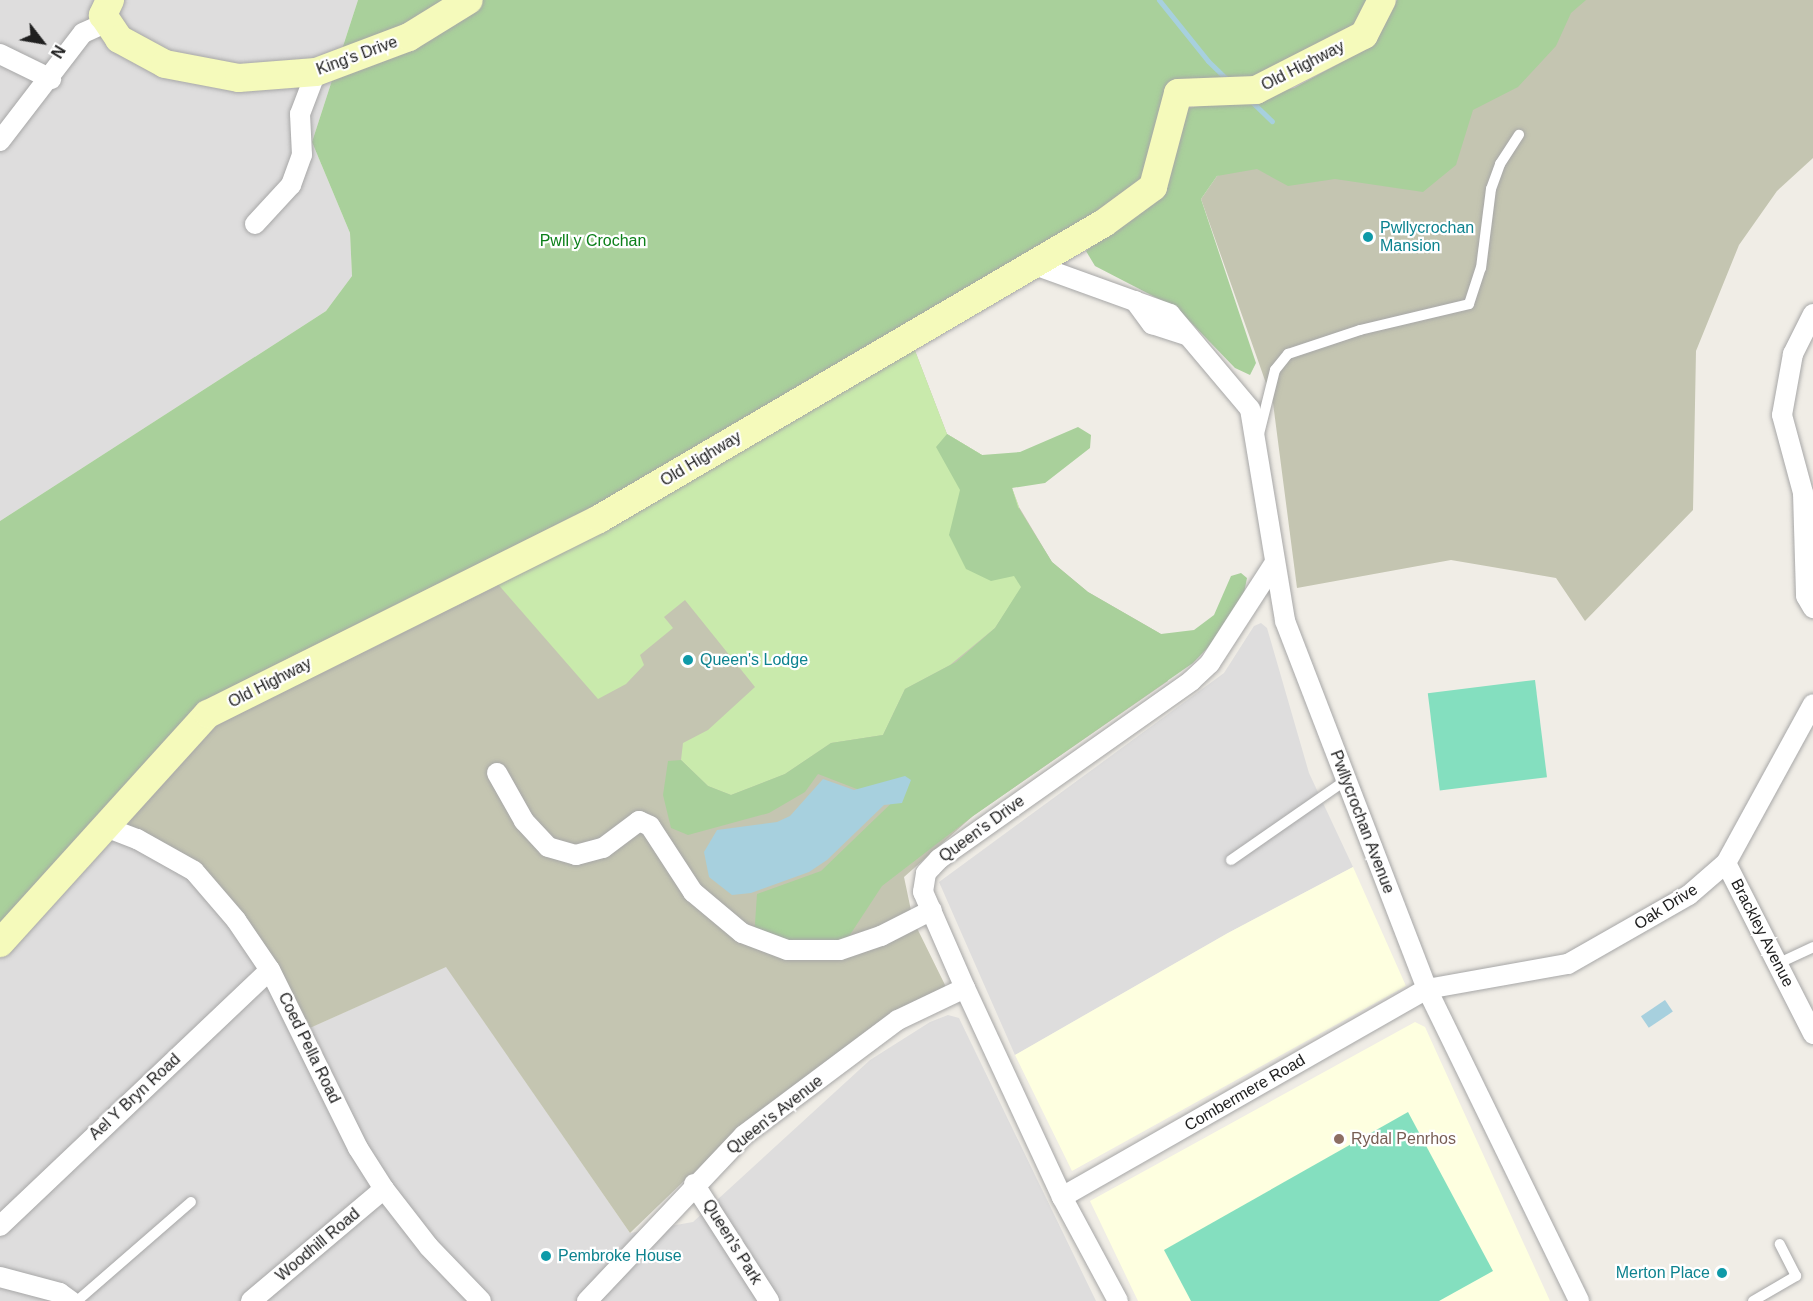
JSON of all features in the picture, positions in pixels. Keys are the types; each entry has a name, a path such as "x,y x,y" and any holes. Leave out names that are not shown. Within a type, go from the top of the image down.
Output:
{"street":[{"name":"King's Drive","path":"107,12 119,39 165,64 198,73 239,78 316,72 409,37 469,0"},
{"name":"Old Highway","path":"0,943 108,828 208,714 599,519 1104,223 1153,187 1178,93 1256,90 1364,35 1383,0"},
{"path":"0,141 51,79 83,33 107,12"},
{"path":"0,54 51,79"},
{"path":"255,224 291,186 302,155 300,114 316,72"},
{"name":"Pwllycrochan Avenue","path":"1032,264 1135,301 1152,324 1188,336 1250,409 1285,621 1427,988 1579,1301"},
{"path":"1813,314 1792,354 1782,415 1803,493 1806,596 1813,608"},
{"name":"Queen's Drive","path":"1118,1301 1062,1197 965,988 923,892 926,873 939,860 1191,681 1210,663 1274,564"},
{"name":"Oak Drive","path":"1427,988 1569,964 1689,895 1726,863 1813,704"},
{"path":"497,773 524,821 548,846 576,855 603,848 639,821 650,826 693,892 742,933 788,950 840,950 881,936 932,910"},
{"name":"Coed Pella Road","path":"108,828 137,839 194,871 236,920 270,970 358,1148 384,1189 429,1247 482,1301"},
{"name":"Brackley Avenue","path":"1726,863 1813,1034"},
{"name":"Ael Y Bryn Road","path":"0,1226 270,970"},
{"name":"Queen's Avenue","path":"587,1301 694,1184 744,1135 898,1020 965,988"},
{"name":"Combermere Road","path":"1062,1197 1427,988"},
{"name":"Queen's Park","path":"694,1184 769,1301"},
{"name":"Woodhill Road","path":"251,1301 384,1189"},
{"path":"0,1277 49,1290 71,1301"}],"lane":[{"path":"1256,446 1275,370 1288,354 1360,330 1469,304 1481,268 1491,189 1500,164 1519,135"},
{"path":"1231,860 1346,780"},
{"path":"1778,964 1813,947"},
{"path":"77,1301 191,1202"},
{"path":"1753,1301 1796,1276 1780,1244"}],"shaded area":[{"path":"0,0 358,0 312,142 350,233 352,276 326,311 0,521"},
{"path":"1572,0 1813,0 1813,158 1777,191 1739,245 1696,351 1693,510 1585,621 1556,578 1451,560 1297,588 1273,403 1201,199 1217,176"},
{"path":"909,335 947,434 982,455 1012,488 1019,507 1052,562 1088,592 1161,634 1168,681 973,816 904,877 913,920 946,987 687,1178 630,1233 446,967 301,1032 194,871 108,828 208,714"},
{"path":"1261,623 1267,628 1309,773 1353,867 1228,933 1015,1055 939,882 1224,673 1254,626"},
{"path":"108,828 194,871 301,1032 446,966 630,1233 693,1222 870,1060 930,1022 948,1015 959,1018 1096,1301 0,1301 0,943"},
{"path":"1353,867 1406,986 1072,1171 1015,1055 1228,933"},
{"name":"Rydal Penrhos","path":"1415,1022 1425,1027 1550,1301 1138,1301 1090,1201"}],"green space":[{"name":"Pwll y Crochan","path":"358,0 1382,0 1364,35 1256,90 1178,93 1153,187 599,519 208,714 0,943 0,521 326,311 352,276 350,233 312,142"},
{"path":"1397,0 1586,0 1571,13 1556,46 1518,87 1473,110 1456,165 1423,192 1335,179 1288,186 1257,169 1217,176 1201,199 1256,363 1250,375 1235,368 1178,309 1095,266 1086,251 1162,191 1188,108 1294,88 1373,45"},
{"path":"909,335 947,434 982,455 1012,488 1019,507 1021,588 995,628 950,665 905,689 883,735 831,743 785,774 731,795 708,786 681,760 683,743 708,730 755,687 685,600 664,617 673,628 640,655 644,665 626,684 598,699 489,574"},
{"path":"1078,427 1091,435 1090,448 1045,483 1012,488 1018,507 1052,562 1088,592 1161,634 1194,630 1214,615 1231,576 1241,573 1247,578 1244,593 1217,638 1193,663 973,816 882,886 840,950 754,938 757,894 821,871 906,789 862,791 818,774 805,792 769,813 688,835 671,828 663,795 668,761 681,760 708,786 731,795 785,774 831,743 883,735 905,689 956,662 995,628 1021,587 1014,576 991,581 966,569 949,535 960,490 936,447 947,434 982,455 1020,452"},
{"path":"1535,680 1547,777 1440,790 1428,693"},
{"path":"1408,1112 1493,1271 1439,1301 1191,1301 1164,1250"}],"water":[{"path":"905,776 911,780 902,803 884,805 827,860 809,872 751,893 732,895 709,877 704,852 717,830 777,822 790,816 823,779 854,790"},
{"path":"1665,1000 1673,1012 1649,1028 1641,1016"}],"waterway":[{"path":"1159,0 1208,61 1228,80"},
{"path":"1251,101 1272,121"}],"place":[{"name":"Pwllycrochan Mansion","path":"1368,237"},
{"name":"Queen's Lodge","path":"688,660"},
{"name":"Rydal Penrhos","path":"1339,1139"},
{"name":"Pembroke House","path":"546,1256"},
{"name":"Merton Place","path":"1722,1273"}]}
